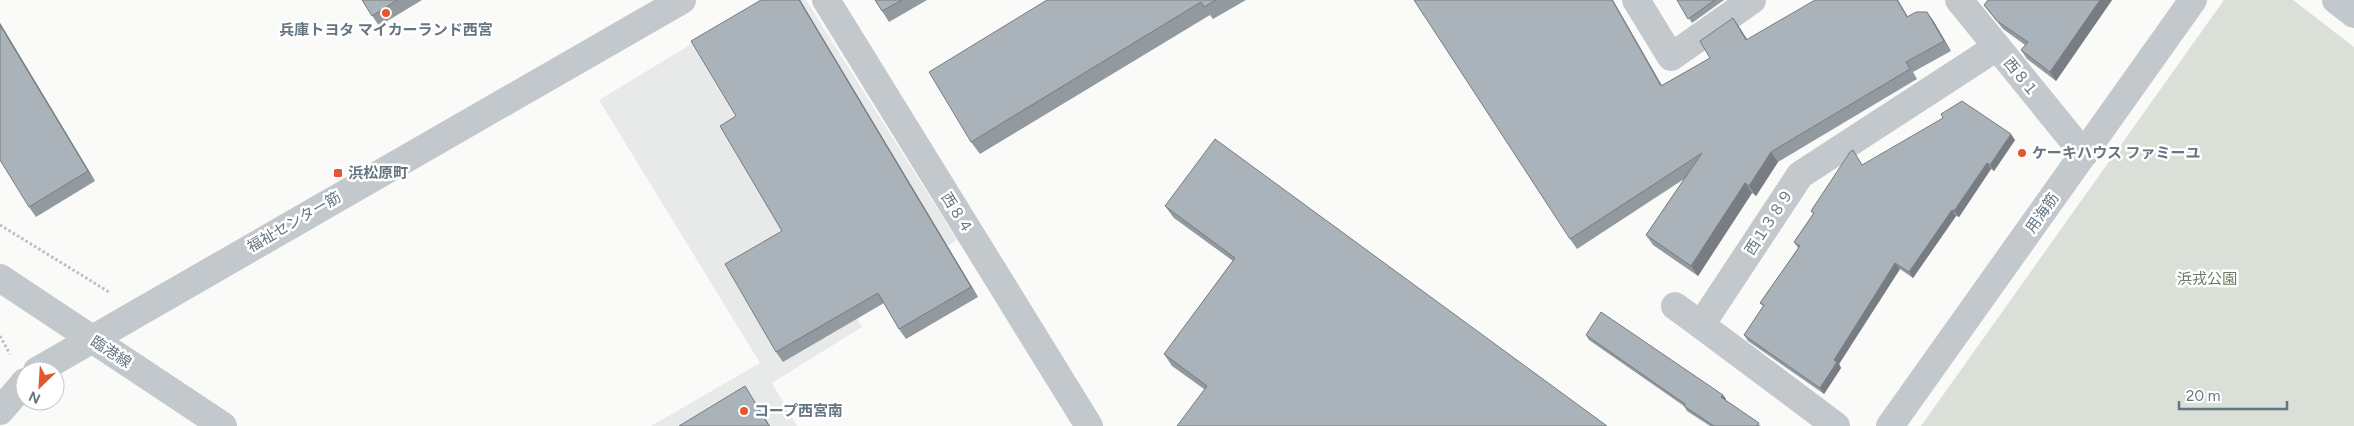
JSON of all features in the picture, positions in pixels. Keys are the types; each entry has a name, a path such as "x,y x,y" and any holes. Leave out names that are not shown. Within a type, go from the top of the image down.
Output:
{"street":[{"name":"福祉センター筋","path":"53,361 90,338 682,0"},
{"name":"西８４","path":"826,0 1089,426"},
{"path":"1636,0 1671,57 1752,0"},
{"name":"西８１","path":"1959,0 2084,154"},
{"name":"用海筋","path":"1890,426 2193,0"},
{"path":"2336,0 2354,14"},
{"name":"西１３８９","path":"1701,325 1800,175 1997,47"},
{"name":"臨港線","path":"0,278 223,426"},
{"path":"1675,306 1836,426"},
{"path":"0,411 15,394"}],"path":[{"path":"0,225 140,310"}],"shaded area":[{"path":"764,0 806,0 957,240 850,306 862,327 772,383 797,426 651,426 760,363 599,100"}],"green space":[{"name":"浜戎公園","path":"2224,0 2293,0 2354,47 2354,426 1921,426"}],"building":[{"path":"362,0 397,0 372,16"},
{"path":"761,0 799,0 971,287 899,329 878,293 776,352 725,264 782,231 720,126 736,116 691,41"},
{"path":"875,0 902,0 882,11"},
{"path":"1047,0 1216,0 1204,7 1201,2 971,142 929,72"},
{"path":"1414,0 1612,0 1661,86 1710,58 1700,41 1733,18 1746,40 1815,0 1897,0 1907,17 1916,12 1927,12 1944,41 1906,62 1910,69 1771,152 1749,186 1745,183 1691,266 1646,235 1702,153 1570,239"},
{"path":"1677,0 1715,0 1688,19"},
{"path":"1988,0 2100,0 2050,72 2021,50 2028,42 1997,21 1984,5"},
{"path":"0,25 88,171 29,207 0,160"},
{"path":"1962,101 2011,134 1990,165 1987,163 1954,211 1952,210 1909,272 1895,263 1834,360 1837,362 1820,388 1744,335 1764,305 1760,303 1800,246 1794,242 1814,213 1811,211 1850,152 1853,150 1862,165 1943,118 1941,114"},
{"path":"1215,139 1607,426 1177,426 1207,386 1164,354 1235,258 1165,206"},
{"path":"1601,312 1723,395 1721,397 1759,423 1757,426 1714,426 1586,335"},
{"path":"745,386 769,426 679,426"}],"place":[{"name":"兵庫トヨタ マイカーランド西宮","path":"386,13"},
{"name":"ケーキハウス ファミーユ","path":"2022,153"},
{"name":"浜松原町","path":"338,173"},
{"name":"コープ西宮南","path":"744,411"}]}
